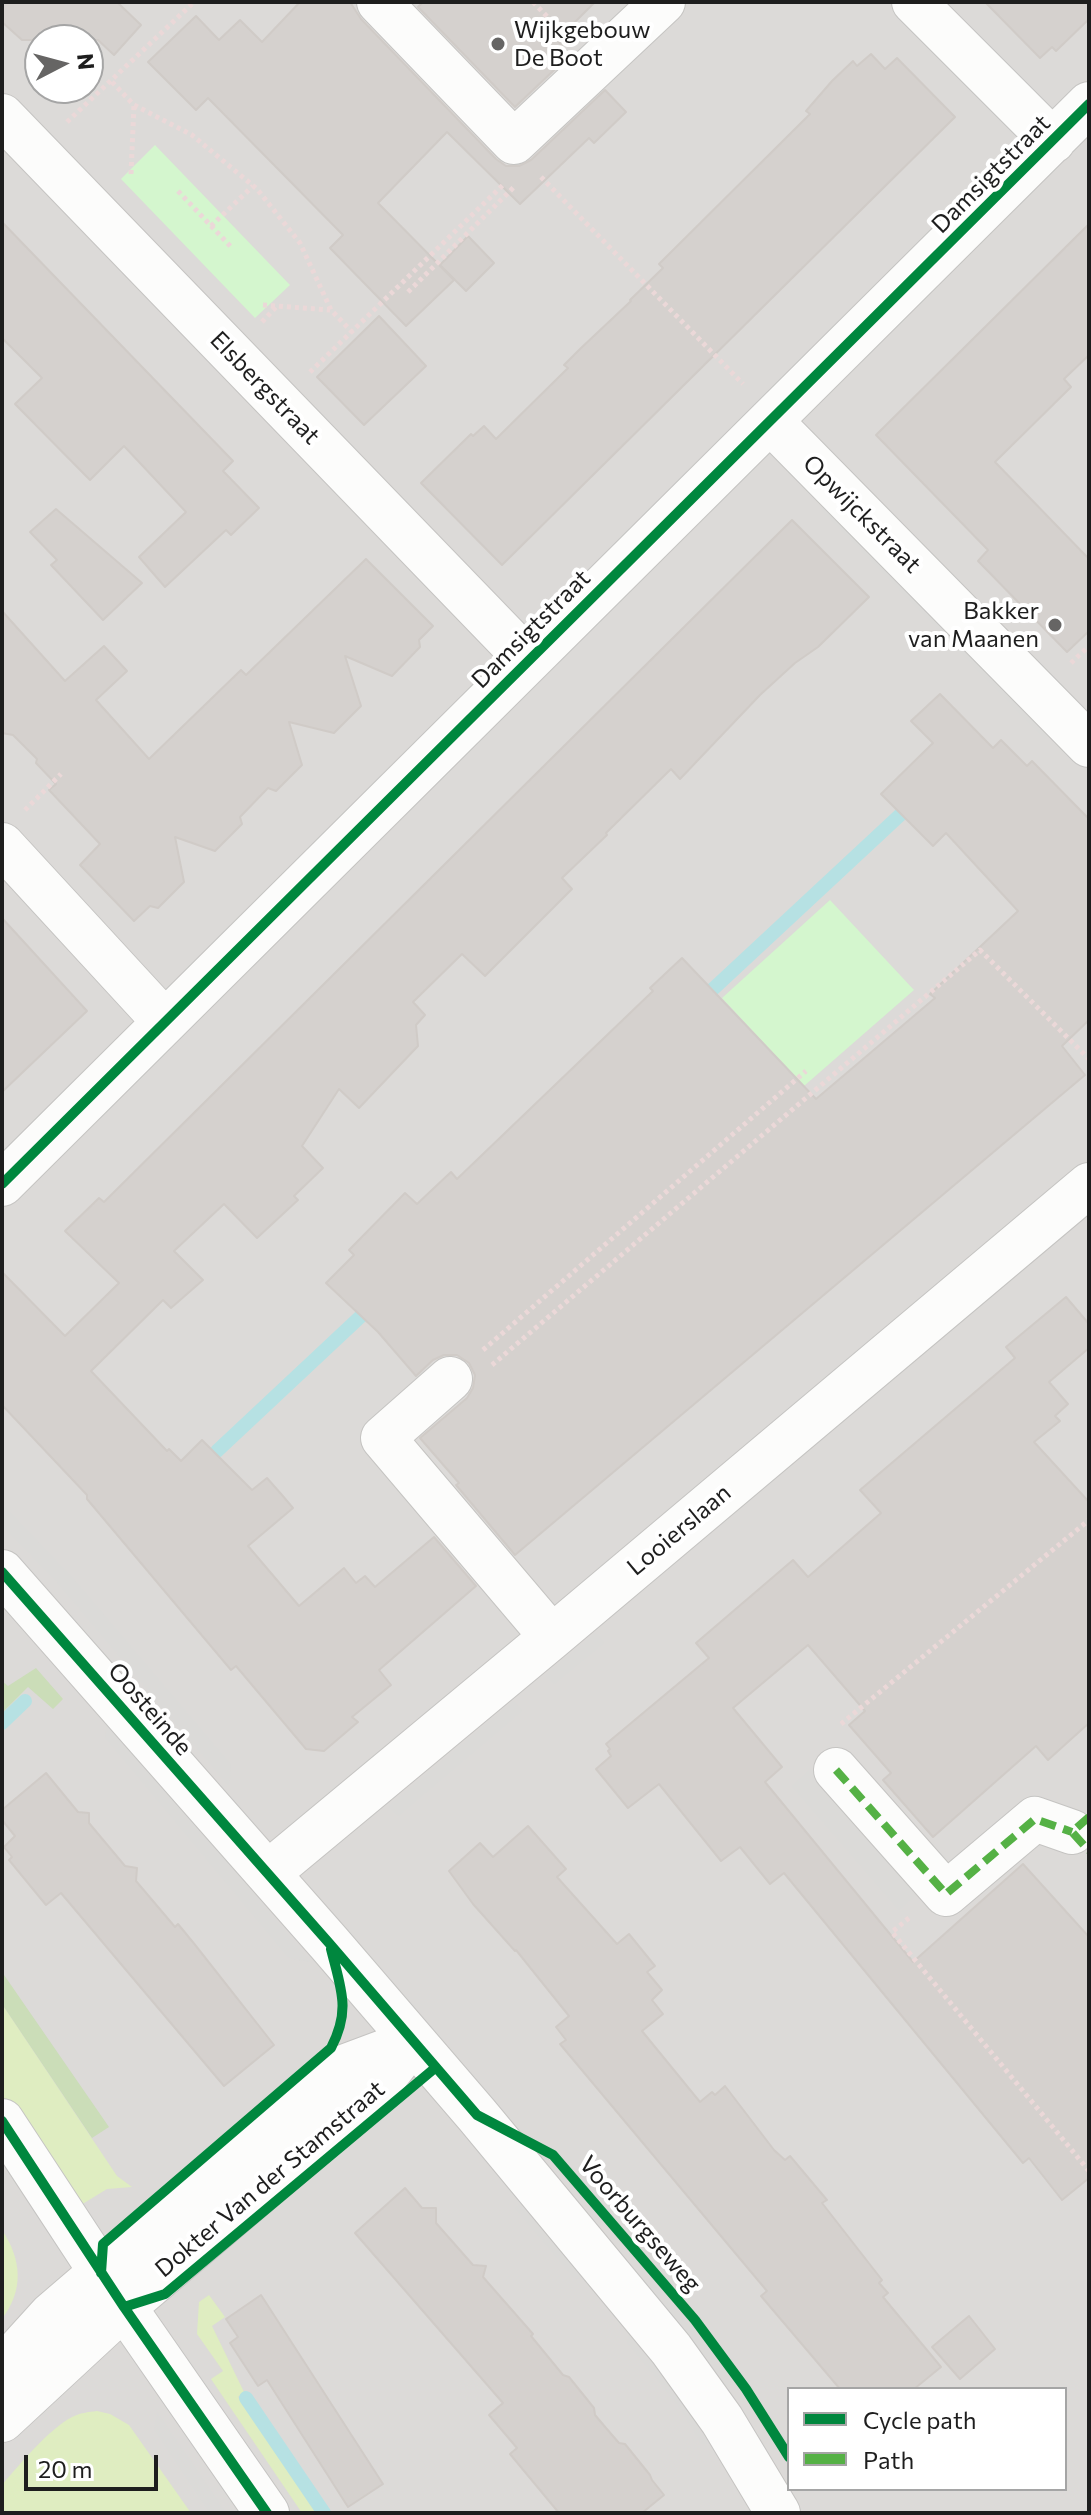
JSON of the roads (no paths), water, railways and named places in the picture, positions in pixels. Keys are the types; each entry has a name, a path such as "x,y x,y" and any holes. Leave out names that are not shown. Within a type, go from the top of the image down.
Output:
{"street":[{"path":"379,2 523,164 663,2"},
{"path":"914,2 1053,141"},
{"name":"Damsigtstraat","path":"2,1184 1089,104"},
{"name":"Elsbergstraat","path":"2,116 528,660"},
{"name":"Opwijckstraat","path":"770,421 1089,745"},
{"path":"12,829 165,1022"},
{"name":"Looierslaan","path":"268,1873 1089,1185"},
{"path":"450,1379 383,1438 552,1637"},
{"name":"Oosteinde","path":"2,1572 268,1873"},
{"path":"836,1770 946,1894 1035,1819 1083,1833"},
{"path":"268,1873 671,2349 722,2420 778,2513"},
{"name":"Dokter Van der Stamstraat","path":"2,2420 112,2290 366,2101 413,2041"},
{"path":"2,2121 112,2290 267,2513"},
{"name":"Dokter Van der Stamstraat","path":"2,2369 51,2315 112,2290"}],"waterway":[{"path":"698,1003 914,802"},
{"path":"217,1451 375,1303"},
{"path":"2,1723 25,1701"},
{"path":"246,2398 324,2513"}],"place":[{"name":"Wijkgebouw De Boot","path":"498,44"},
{"name":"Bakker van Maanen","path":"1055,625"}]}
